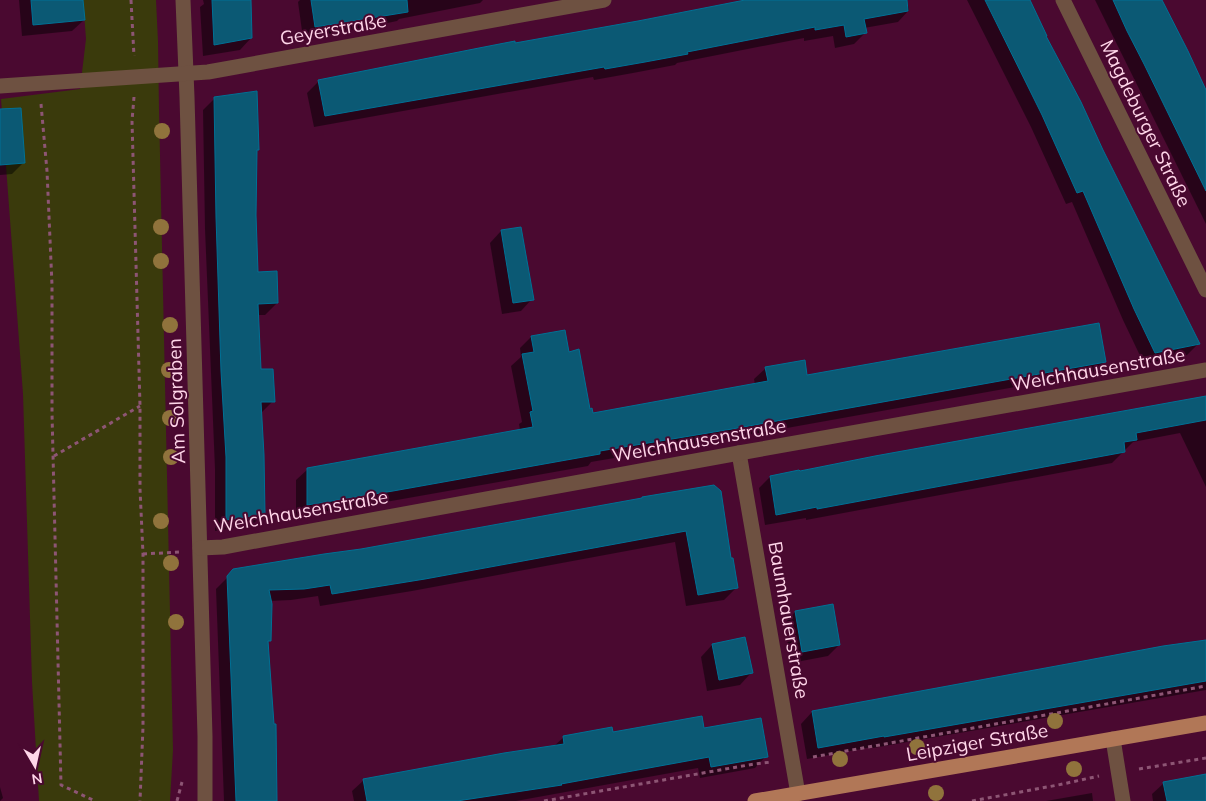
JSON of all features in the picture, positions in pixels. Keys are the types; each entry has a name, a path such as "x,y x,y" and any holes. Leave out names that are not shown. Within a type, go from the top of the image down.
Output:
{"main road":[{"name":"Leipziger Straße","path":"755,801 1206,723"}],"street":[{"name":"Am Solgraben","path":"182,0 187,74 205,736 205,801"},
{"name":"Geyerstraße","path":"0,86 208,72 604,0"},
{"name":"Magdeburger Straße","path":"1063,0 1206,290"},
{"name":"Welchhausenstraße","path":"200,548 223,547 1206,370"},
{"name":"Baumhauerstraße","path":"739,453 798,794"},
{"path":"1112,739 1124,801"}],"path":[{"path":"131,0 134,78 132,122 143,554 140,801"},
{"path":"39,84 47,171 52,285 52,412 61,785 95,801"},
{"path":"54,456 140,406"},
{"path":"544,801 754,764 793,760 1206,686"},
{"path":"972,801 1118,772 1206,758"}],"shaded area":[{"path":"83,0 156,0 173,750 170,801 39,801 32,682 23,394 1,99 80,89 86,39"}],"building":[{"path":"31,0 83,0 85,20 33,25"},
{"path":"212,0 251,0 252,38 214,45"},
{"path":"311,0 407,0 408,12 315,27"},
{"path":"745,0 907,0 908,11 864,19 867,33 846,37 844,25 815,30 815,27 645,62 605,69 604,67 325,116 318,80 515,41 515,43"},
{"path":"985,0 1030,0 1046,36 1081,102 1200,344 1155,353 1083,191 1077,193 1042,115"},
{"path":"1113,0 1162,0 1188,51 1206,90 1206,191 1127,31"},
{"path":"257,91 259,150 257,150 256,215 258,272 277,271 278,303 258,304 261,369 273,369 275,402 261,402 265,514 226,520 226,457 221,371 214,97"},
{"path":"21,108 25,163 0,165 0,109"},
{"path":"521,227 534,300 513,303 501,230"},
{"path":"1099,323 1106,362 600,451 600,454 307,505 307,468 533,427 530,412 533,411 522,354 534,352 531,336 565,330 569,352 579,349 590,409 592,408 593,413 768,381 765,367 805,360 807,375"},
{"path":"1206,396 1206,420 1136,433 1137,440 1124,442 1125,452 776,515 770,476"},
{"path":"714,485 721,491 731,558 733,558 738,588 698,595 686,531 425,579 332,594 330,585 304,589 269,590 272,604 271,641 268,641 274,724 276,724 277,801 236,801 227,576 233,569 361,549"},
{"path":"833,604 840,645 802,652 795,611"},
{"path":"745,637 753,673 719,680 712,644"},
{"path":"1206,640 1206,681 818,748 812,711 1163,646"},
{"path":"702,716 704,728 761,718 768,757 711,767 709,757 562,785 457,801 367,801 363,779 564,744 563,736 612,727 613,732"},
{"path":"1206,774 1206,801 1167,801 1163,782"}]}
